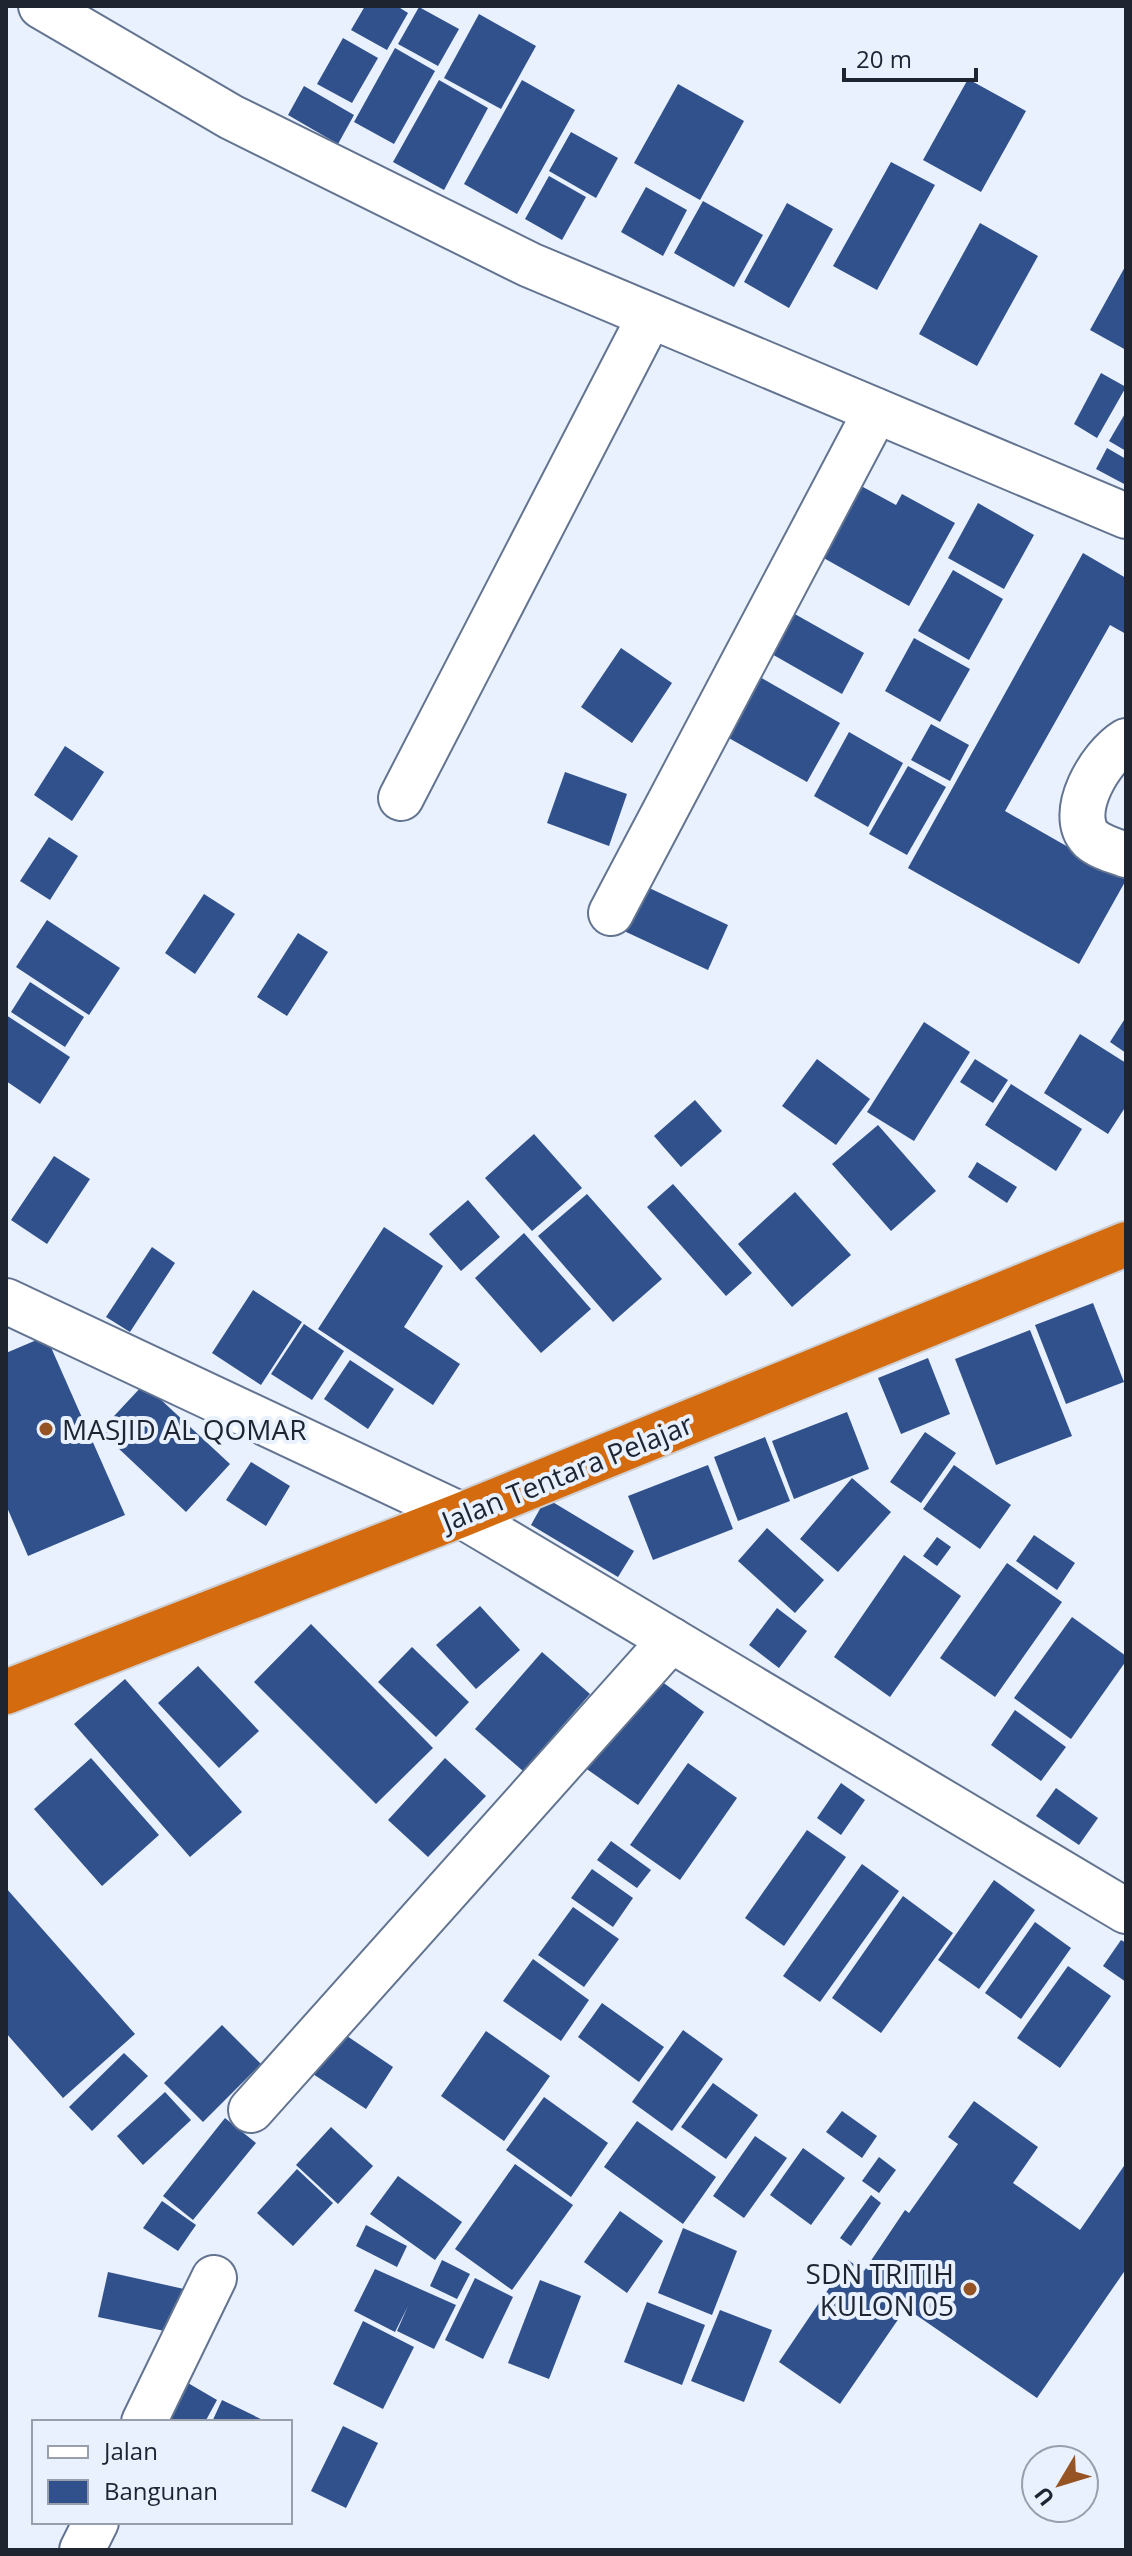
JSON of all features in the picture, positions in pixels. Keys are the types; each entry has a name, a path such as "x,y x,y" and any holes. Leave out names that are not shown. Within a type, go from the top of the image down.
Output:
{"highway":[{"name":"Jalan Tentara Pelajar","path":"6,1692 461,1515 1126,1244"}],"street":[{"path":"41,6 231,117 530,265 1126,516"},
{"path":"401,798 650,316"},
{"path":"611,913 876,411"},
{"path":"1126,741 1117,746 1097,772 1081,809 1081,822 1093,841 1126,855"},
{"path":"6,1301 461,1515 1126,1911"},
{"path":"251,2110 671,1640"},
{"path":"145,2420 214,2278"},
{"path":"82,2550 95,2524"}],"building":[{"path":"365,6 397,6 408,13 387,50 351,30"},
{"path":"419,7 459,29 438,66 398,44"},
{"path":"479,14 536,46 501,109 444,78"},
{"path":"343,38 378,58 352,103 317,84"},
{"path":"395,48 435,71 394,144 354,122"},
{"path":"968,79 1026,111 981,192 923,160"},
{"path":"439,80 488,108 444,190 393,162"},
{"path":"522,80 575,110 517,214 464,184"},
{"path":"678,84 744,121 700,200 634,163"},
{"path":"304,86 354,115 338,144 288,115"},
{"path":"571,132 618,158 596,198 549,171"},
{"path":"891,162 935,185 877,290 833,266"},
{"path":"549,176 586,197 562,240 525,219"},
{"path":"646,187 687,210 663,256 621,232"},
{"path":"703,201 763,235 734,287 674,253"},
{"path":"787,203 833,229 789,308 744,282"},
{"path":"980,223 1038,256 977,366 919,334"},
{"path":"1126,265 1126,350 1090,330"},
{"path":"1101,373 1126,387 1097,438 1074,424"},
{"path":"1126,412 1126,451 1109,441"},
{"path":"1107,448 1126,459 1126,485 1096,469"},
{"path":"852,481 896,505 902,494 955,523 909,606 813,552"},
{"path":"978,503 1034,535 1004,589 948,558"},
{"path":"1083,553 1126,578 1126,634 1110,625 1005,811 1126,880 1079,964 908,868"},
{"path":"953,570 1003,599 969,660 918,631"},
{"path":"793,613 864,653 842,694 770,653"},
{"path":"914,638 970,669 940,722 885,691"},
{"path":"621,648 672,683 632,743 581,707"},
{"path":"760,677 840,723 807,782 727,737"},
{"path":"931,724 969,745 950,781 911,760"},
{"path":"849,732 903,763 868,827 814,796"},
{"path":"65,746 104,772 72,821 34,795"},
{"path":"908,766 946,787 907,855 869,834"},
{"path":"565,772 627,794 609,846 547,823"},
{"path":"49,837 78,856 50,900 20,881"},
{"path":"645,886 728,925 708,970 624,931"},
{"path":"204,894 235,914 195,974 165,953"},
{"path":"47,920 120,968 89,1015 16,967"},
{"path":"298,933 328,952 287,1016 257,997"},
{"path":"30,982 84,1017 65,1047 11,1012"},
{"path":"6,1015 70,1057 40,1104 6,1081"},
{"path":"1126,1017 1126,1053 1110,1042"},
{"path":"924,1022 970,1052 914,1141 867,1112"},
{"path":"1080,1034 1126,1063 1126,1106 1108,1134 1044,1093"},
{"path":"817,1059 870,1099 836,1145 782,1106"},
{"path":"975,1059 1008,1080 993,1103 960,1082"},
{"path":"1011,1084 1082,1129 1056,1171 985,1125"},
{"path":"695,1100 722,1131 681,1167 654,1136"},
{"path":"878,1125 936,1191 891,1231 832,1164"},
{"path":"534,1134 582,1188 532,1231 485,1178"},
{"path":"54,1156 90,1179 47,1244 11,1220"},
{"path":"977,1162 1017,1187 1007,1203 968,1177"},
{"path":"673,1184 752,1273 726,1296 647,1207"},
{"path":"795,1192 851,1255 792,1307 738,1244"},
{"path":"587,1194 662,1279 613,1322 538,1236"},
{"path":"468,1200 500,1237 461,1271 429,1234"},
{"path":"384,1227 443,1266 404,1327 460,1364 433,1405 318,1329"},
{"path":"524,1233 591,1309 541,1353 475,1278"},
{"path":"152,1247 175,1263 130,1332 106,1317"},
{"path":"253,1290 302,1322 261,1385 212,1353"},
{"path":"1093,1303 1124,1382 1066,1404 1035,1325"},
{"path":"304,1324 344,1351 312,1400 271,1374"},
{"path":"1030,1330 1072,1436 996,1465 955,1359"},
{"name":"MASJID AL QOMAR","path":"46,1336 125,1515 28,1556 6,1505 6,1353"},
{"path":"928,1358 950,1414 901,1434 878,1378"},
{"path":"350,1360 394,1389 368,1429 324,1399"},
{"path":"144,1384 230,1464 186,1512 100,1431"},
{"path":"847,1412 869,1469 794,1499 772,1441"},
{"path":"925,1432 956,1453 921,1503 890,1482"},
{"path":"765,1437 790,1501 738,1521 714,1457"},
{"path":"251,1462 290,1486 266,1526 226,1500"},
{"path":"708,1465 733,1529 653,1560 628,1496"},
{"path":"954,1465 1011,1505 980,1549 923,1509"},
{"path":"852,1478 891,1512 838,1572 800,1539"},
{"path":"546,1498 634,1551 618,1577 531,1525"},
{"path":"767,1528 824,1580 795,1613 738,1561"},
{"path":"1034,1535 1075,1563 1057,1590 1016,1561"},
{"path":"937,1537 951,1547 937,1566 923,1556"},
{"path":"904,1555 961,1596 890,1697 834,1657"},
{"path":"1007,1563 1062,1602 995,1697 940,1658"},
{"path":"480,1606 520,1650 476,1689 436,1645"},
{"path":"777,1608 807,1631 779,1668 749,1645"},
{"path":"1072,1617 1126,1656 1126,1661 1071,1739 1014,1698"},
{"path":"311,1624 433,1748 376,1804 254,1682"},
{"path":"412,1647 469,1702 436,1737 378,1682"},
{"path":"542,1652 590,1694 523,1771 475,1729"},
{"path":"198,1666 259,1731 219,1768 158,1703"},
{"path":"647,1671 704,1712 638,1805 581,1765"},
{"path":"125,1679 242,1812 190,1857 74,1724"},
{"path":"1015,1710 1066,1747 1041,1781 991,1745"},
{"path":"91,1758 159,1835 102,1886 34,1809"},
{"path":"445,1758 486,1796 428,1857 388,1820"},
{"path":"688,1763 737,1798 680,1880 630,1845"},
{"path":"841,1783 865,1800 841,1835 817,1818"},
{"path":"1056,1788 1098,1818 1079,1845 1036,1816"},
{"path":"807,1830 846,1857 784,1946 745,1918"},
{"path":"611,1841 651,1870 637,1888 597,1860"},
{"path":"862,1864 899,1891 820,2002 783,1976"},
{"path":"592,1869 633,1898 613,1927 571,1898"},
{"path":"994,1880 1035,1910 979,1989 938,1960"},
{"path":"6,1888 135,2034 63,2098 6,2033"},
{"path":"903,1896 953,1933 881,2033 832,1998"},
{"path":"573,1907 619,1939 584,1987 538,1955"},
{"path":"1035,1922 1071,1948 1021,2019 985,1993"},
{"path":"1121,1940 1126,1943 1126,1982 1103,1966"},
{"path":"533,1959 589,2000 561,2041 503,2001"},
{"path":"1068,1966 1111,1996 1060,2068 1017,2038"},
{"path":"602,2003 664,2047 639,2082 578,2037"},
{"path":"222,2025 261,2064 203,2122 164,2083"},
{"path":"683,2030 723,2059 672,2131 632,2102"},
{"path":"486,2031 550,2076 504,2141 441,2096"},
{"path":"341,2032 393,2067 366,2109 313,2074"},
{"path":"124,2053 148,2076 92,2131 69,2107"},
{"path":"713,2083 758,2115 726,2159 681,2127"},
{"path":"165,2092 191,2120 143,2165 117,2136"},
{"path":"544,2097 608,2143 571,2197 506,2150"},
{"name":"SDN TRITIH KULON 05","path":"974,2101 1038,2147 1013,2183 1080,2230 1126,2163 1126,2269 1037,2398 906,2308 840,2404 779,2362 848,2260 864,2271 905,2210 909,2213 958,2144 948,2137"},
{"path":"842,2111 877,2136 862,2158 826,2132"},
{"path":"225,2118 256,2143 193,2220 163,2196"},
{"path":"637,2121 716,2177 683,2224 604,2167"},
{"path":"331,2127 373,2166 338,2204 296,2165"},
{"path":"755,2136 787,2158 744,2218 713,2196"},
{"path":"803,2148 845,2178 811,2225 770,2195"},
{"path":"879,2157 896,2170 879,2193 862,2181"},
{"path":"515,2164 573,2205 512,2290 455,2249"},
{"path":"297,2169 333,2203 293,2246 257,2213"},
{"path":"398,2176 462,2222 435,2260 370,2214"},
{"path":"871,2195 881,2203 851,2246 840,2238"},
{"path":"162,2201 196,2225 178,2251 143,2228"},
{"path":"620,2211 663,2241 627,2293 584,2262"},
{"path":"366,2225 407,2246 397,2267 356,2246"},
{"path":"683,2228 737,2251 712,2315 658,2293"},
{"path":"442,2260 470,2274 457,2299 430,2286"},
{"path":"375,2269 456,2305 434,2349 397,2331 408,2306 395,2332 354,2311"},
{"path":"108,2272 184,2289 174,2333 98,2317"},
{"path":"475,2278 513,2297 483,2359 445,2340"},
{"path":"540,2280 581,2296 549,2379 508,2363"},
{"path":"647,2302 705,2325 682,2385 624,2362"},
{"path":"720,2310 772,2330 744,2402 691,2381"},
{"path":"363,2321 414,2347 383,2409 333,2384"},
{"path":"176,2376 217,2400 206,2420 151,2420"},
{"path":"222,2400 263,2420 213,2420"},
{"path":"343,2426 378,2443 346,2508 311,2491"}],"place":[{"name":"MASJID AL QOMAR","path":"46,1429"},
{"name":"SDN TRITIH KULON 05","path":"970,2289"}]}
